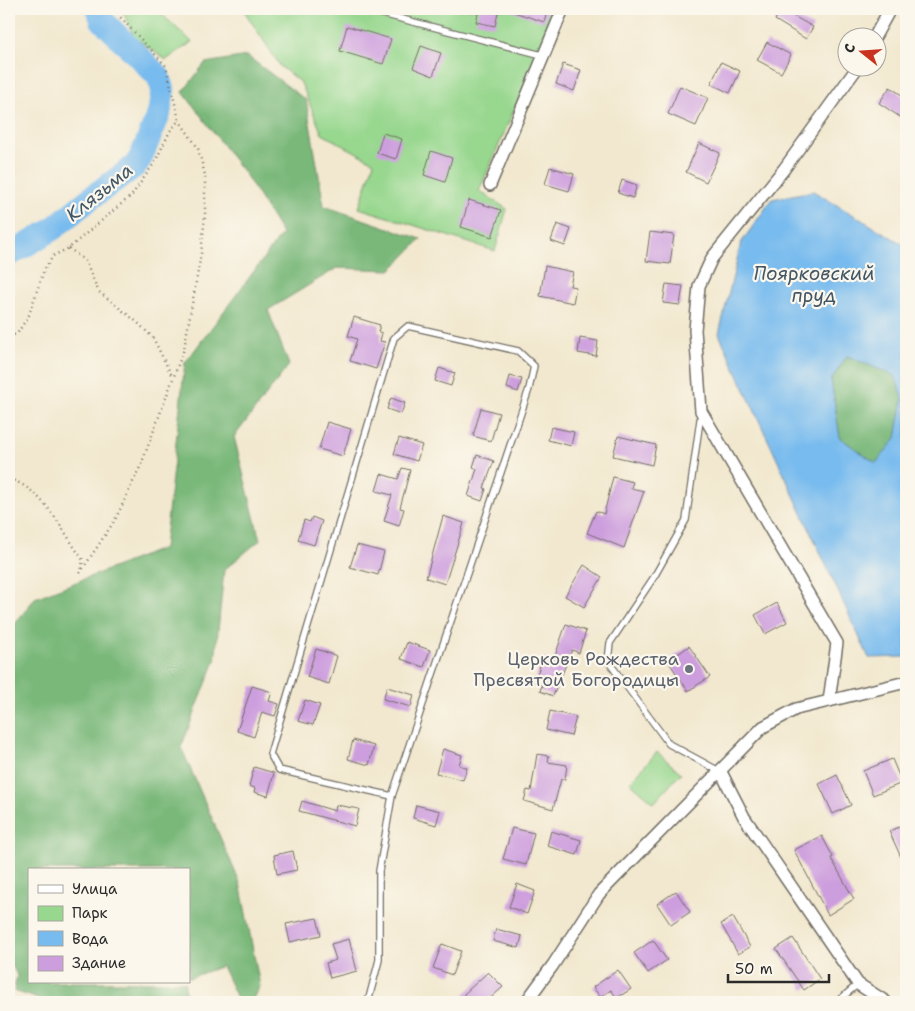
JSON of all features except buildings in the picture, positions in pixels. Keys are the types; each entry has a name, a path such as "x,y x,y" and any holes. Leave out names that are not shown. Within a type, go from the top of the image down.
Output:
{"street":[{"path":"490,185 563,9"},
{"path":"880,28 890,9"},
{"path":"829,701 837,643 701,411 695,330 699,286 712,258 784,169 850,78"},
{"path":"526,1002 553,965 599,894 763,728 796,709 906,682"},
{"path":"721,772 744,817 858,984 886,1002"}],"lane":[{"path":"363,9 542,56"},
{"path":"368,1002 379,960 379,871 392,796 526,398 534,366 518,352 408,326 394,338 270,754 279,770 392,796"},
{"path":"701,411 686,520 654,577 610,643 608,661 670,744 721,772"},
{"path":"837,1002 858,984"}],"path":[{"path":"9,479 18,481 51,512 83,560 80,573 115,520 141,465 184,349 205,216 203,160 198,148 178,120 166,66 120,18 116,9"},
{"path":"9,336 17,334 29,315 35,293 53,256 69,248 132,195 155,162 170,131 178,120"},
{"path":"69,248 85,261 99,292 137,322 153,338 173,377"}],"green space":[{"path":"122,9 156,9 192,42 166,60 134,37"},
{"path":"243,9 558,9 479,191 507,209 495,251 359,208 374,162 322,134 301,83 281,67"},
{"path":"247,56 306,100 324,206 421,239 391,270 337,268 268,310 289,365 234,437 260,540 224,570 215,661 181,747 240,883 260,986 251,1002 239,1002 222,966 190,978 190,868 28,868 28,984 185,984 186,1002 41,1002 39,999 14,991 17,975 9,960 9,632 35,598 164,548 185,363 282,234 247,177 183,92 205,63"},
{"path":"847,356 895,376 903,399 896,439 876,463 840,438 831,380"},
{"path":"657,752 681,773 654,803 630,782"}],"water":[{"name":"Поярковский пруд","path":"813,191 906,246 906,657 869,658 719,334 741,243 772,199","holes":["847,356 895,376 903,399 896,438 876,463 840,438 831,380"]}],"waterway":[{"name":"Клязьма","path":"9,255 50,231 135,166 141,157 159,114 163,89 158,76 102,20 98,9"}],"place":[{"name":"Церковь Рождества Пресвятой Богородицы","path":"689,669"}]}
